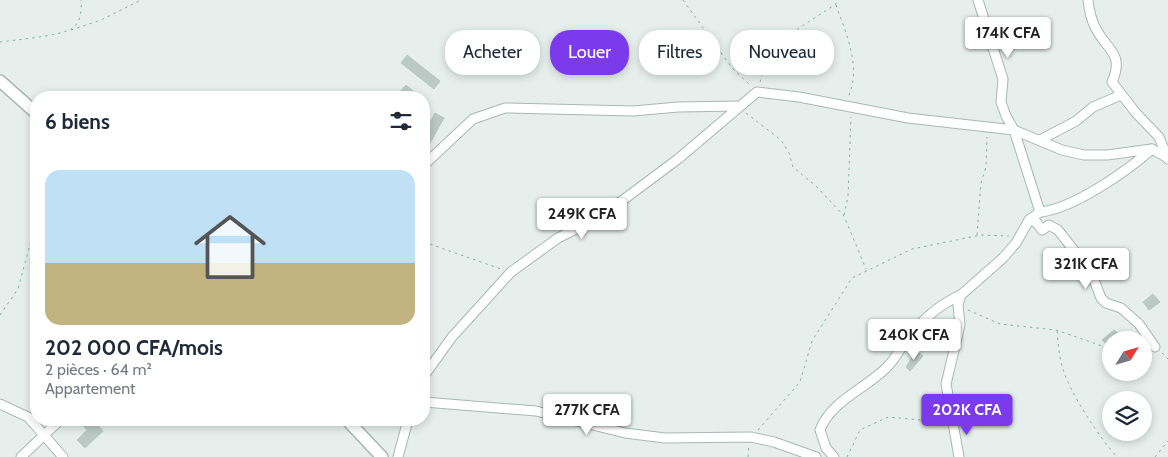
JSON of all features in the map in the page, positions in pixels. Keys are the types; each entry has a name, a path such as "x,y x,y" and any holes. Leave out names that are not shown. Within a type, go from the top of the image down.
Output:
{"street":[{"path":"978,0 984,20 990,28 992,45 1003,80 1002,102 1006,116 1014,130 1040,212"},
{"path":"1088,0 1095,26 1117,60 1118,68 1112,82 1121,95 1159,137 1167,158"},
{"path":"0,81 30,108"},
{"path":"430,368 452,337 511,272 558,238 582,226 623,200 678,159 757,92 848,105 908,118 1014,130 1084,155 1152,149 1167,158"},
{"path":"1040,140 1076,121 1093,107 1121,95"},
{"path":"430,159 472,118 505,108 634,111 678,107 740,106"},
{"path":"834,457 826,448 820,430 826,416 884,370 897,357 908,338 928,317 945,302 961,295 1003,258 1020,237 1029,220 1040,212 1062,208 1101,186 1125,171 1152,149"},
{"path":"1029,220 1036,222 1042,230 1050,226 1058,230 1091,272 1101,298 1106,303 1121,308 1139,324 1155,347"},
{"path":"959,457 946,384 960,325 958,304 961,295"},
{"path":"430,402 536,411 625,433 665,438 751,437 774,442 816,457"},
{"path":"0,404 30,419"},
{"path":"36,426 64,457"},
{"path":"21,457 54,426"},
{"path":"353,426 382,457"},
{"path":"398,457 406,426"}],"path":[{"path":"70,30 79,22 82,11 81,0"},
{"path":"0,42 70,30 101,20 141,0"},
{"path":"684,0 732,68 757,92 764,69 796,30 836,4"},
{"path":"837,0 836,4 853,54 853,86 848,105 848,197 844,216"},
{"path":"740,106 749,116 780,140 789,153 793,167 817,187 844,216 867,271"},
{"path":"977,236 981,183 986,167 988,126"},
{"path":"748,457 751,437 800,382 812,341 852,278 912,249 977,236 1020,237"},
{"path":"0,315 16,295 30,244"},
{"path":"430,244 511,272"},
{"path":"958,304 1000,324 1056,330 1102,346"},
{"path":"1056,330 1062,367 1105,444 1117,457"},
{"path":"847,457 860,430 888,417 940,422 951,420"},
{"path":"1155,457 1168,441"}],"building":[{"path":"407,55 440,81 434,89 401,63"},
{"path":"406,85 413,91 401,91"},
{"path":"435,113 444,118 430,143 430,123"},
{"path":"1153,294 1160,302 1149,310 1143,302"},
{"path":"916,351 923,356 910,371 906,367"},
{"path":"83,426 98,426 103,431 85,448 77,440 87,430"}]}
